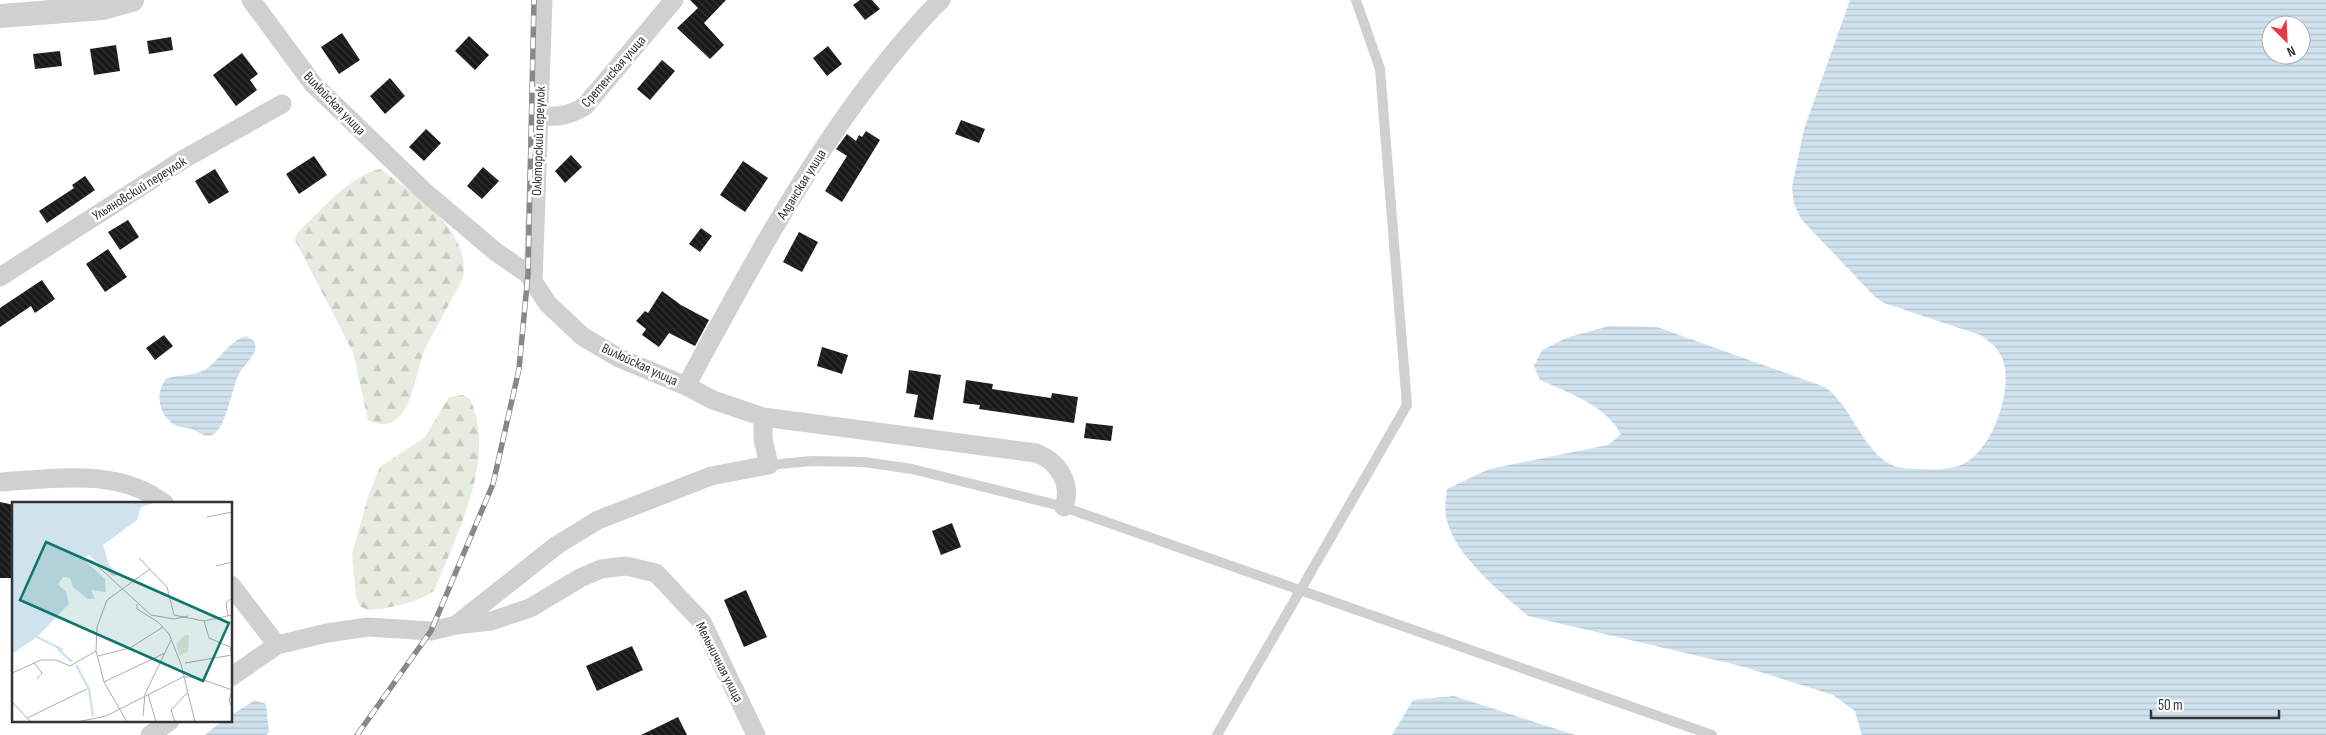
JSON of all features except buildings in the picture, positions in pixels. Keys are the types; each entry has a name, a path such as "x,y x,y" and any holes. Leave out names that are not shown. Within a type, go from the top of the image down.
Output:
{"street":[{"path":"0,16 103,8 132,0"},
{"name":"Вилюйская улица","path":"251,0 313,84 425,192 496,252 528,274 548,304 582,336 619,358 686,386 713,400 763,418 904,434 1036,453 1051,461 1061,472 1068,493 1064,507"},
{"name":"Олюторский переулок","path":"533,282 543,0"},
{"name":"Сретенская улица","path":"539,116 566,116 585,106 674,0"},
{"name":"Алданская улица","path":"686,386 751,268 821,150 842,119 891,56 942,0"},
{"name":"Ульяновский переулок","path":"0,277 184,159 282,104"},
{"path":"456,625 557,545 598,520 711,476 769,465 763,439 763,418"},
{"path":"0,482 94,477 141,488 162,502"},
{"name":"Мельничная улица","path":"232,676 277,645 327,633 368,628 431,631 456,625 491,621 530,608 580,578 602,569 626,566 656,573 702,622 756,735"},
{"path":"232,586 277,645"},
{"path":"150,735 169,722"}],"lane":[{"path":"1217,735 1407,405 1380,69 1356,0"},
{"path":"769,465 812,461 864,462 912,469 1064,507 1712,735"}],"green space":[{"path":"380,169 423,201 437,215 449,229 458,244 463,261 463,278 425,349 409,401 402,413 394,421 383,424 368,420 353,352 295,240 297,233 346,187 357,179"},
{"path":"463,395 470,399 477,422 479,446 477,471 463,520 435,589 413,601 393,607 367,610 360,606 356,597 352,554 369,494 380,467 425,437 449,397"}],"water":[{"path":"1850,0 2326,0 2326,735 1862,735 1855,711 1833,695 1741,666 1528,616 1494,587 1462,551 1454,539 1446,517 1447,489 1489,469 1608,445 1621,434 1606,415 1596,408 1574,395 1540,380 1534,366 1542,350 1566,338 1609,326 1657,327 1825,387 1842,405 1878,455 1888,463 1896,466 1909,469 1953,467 1963,464 1974,457 1983,446 1998,418 2003,402 2005,373 2003,360 1999,352 1980,335 1884,303 1874,296 1801,219 1794,204 1792,187 1804,129"},
{"path":"246,336 254,341 255,350 236,380 227,412 217,431 208,436 192,429 177,426 169,421 160,404 160,390 166,379 195,374 204,370 215,362 229,347"},
{"path":"1454,696 1575,735 1392,735 1413,700"},
{"path":"255,700 266,704 269,732 266,735 205,735 221,722 232,722 232,714"}],"railway":[{"path":"357,735 431,631 493,484 519,369 528,274 534,0"}]}
